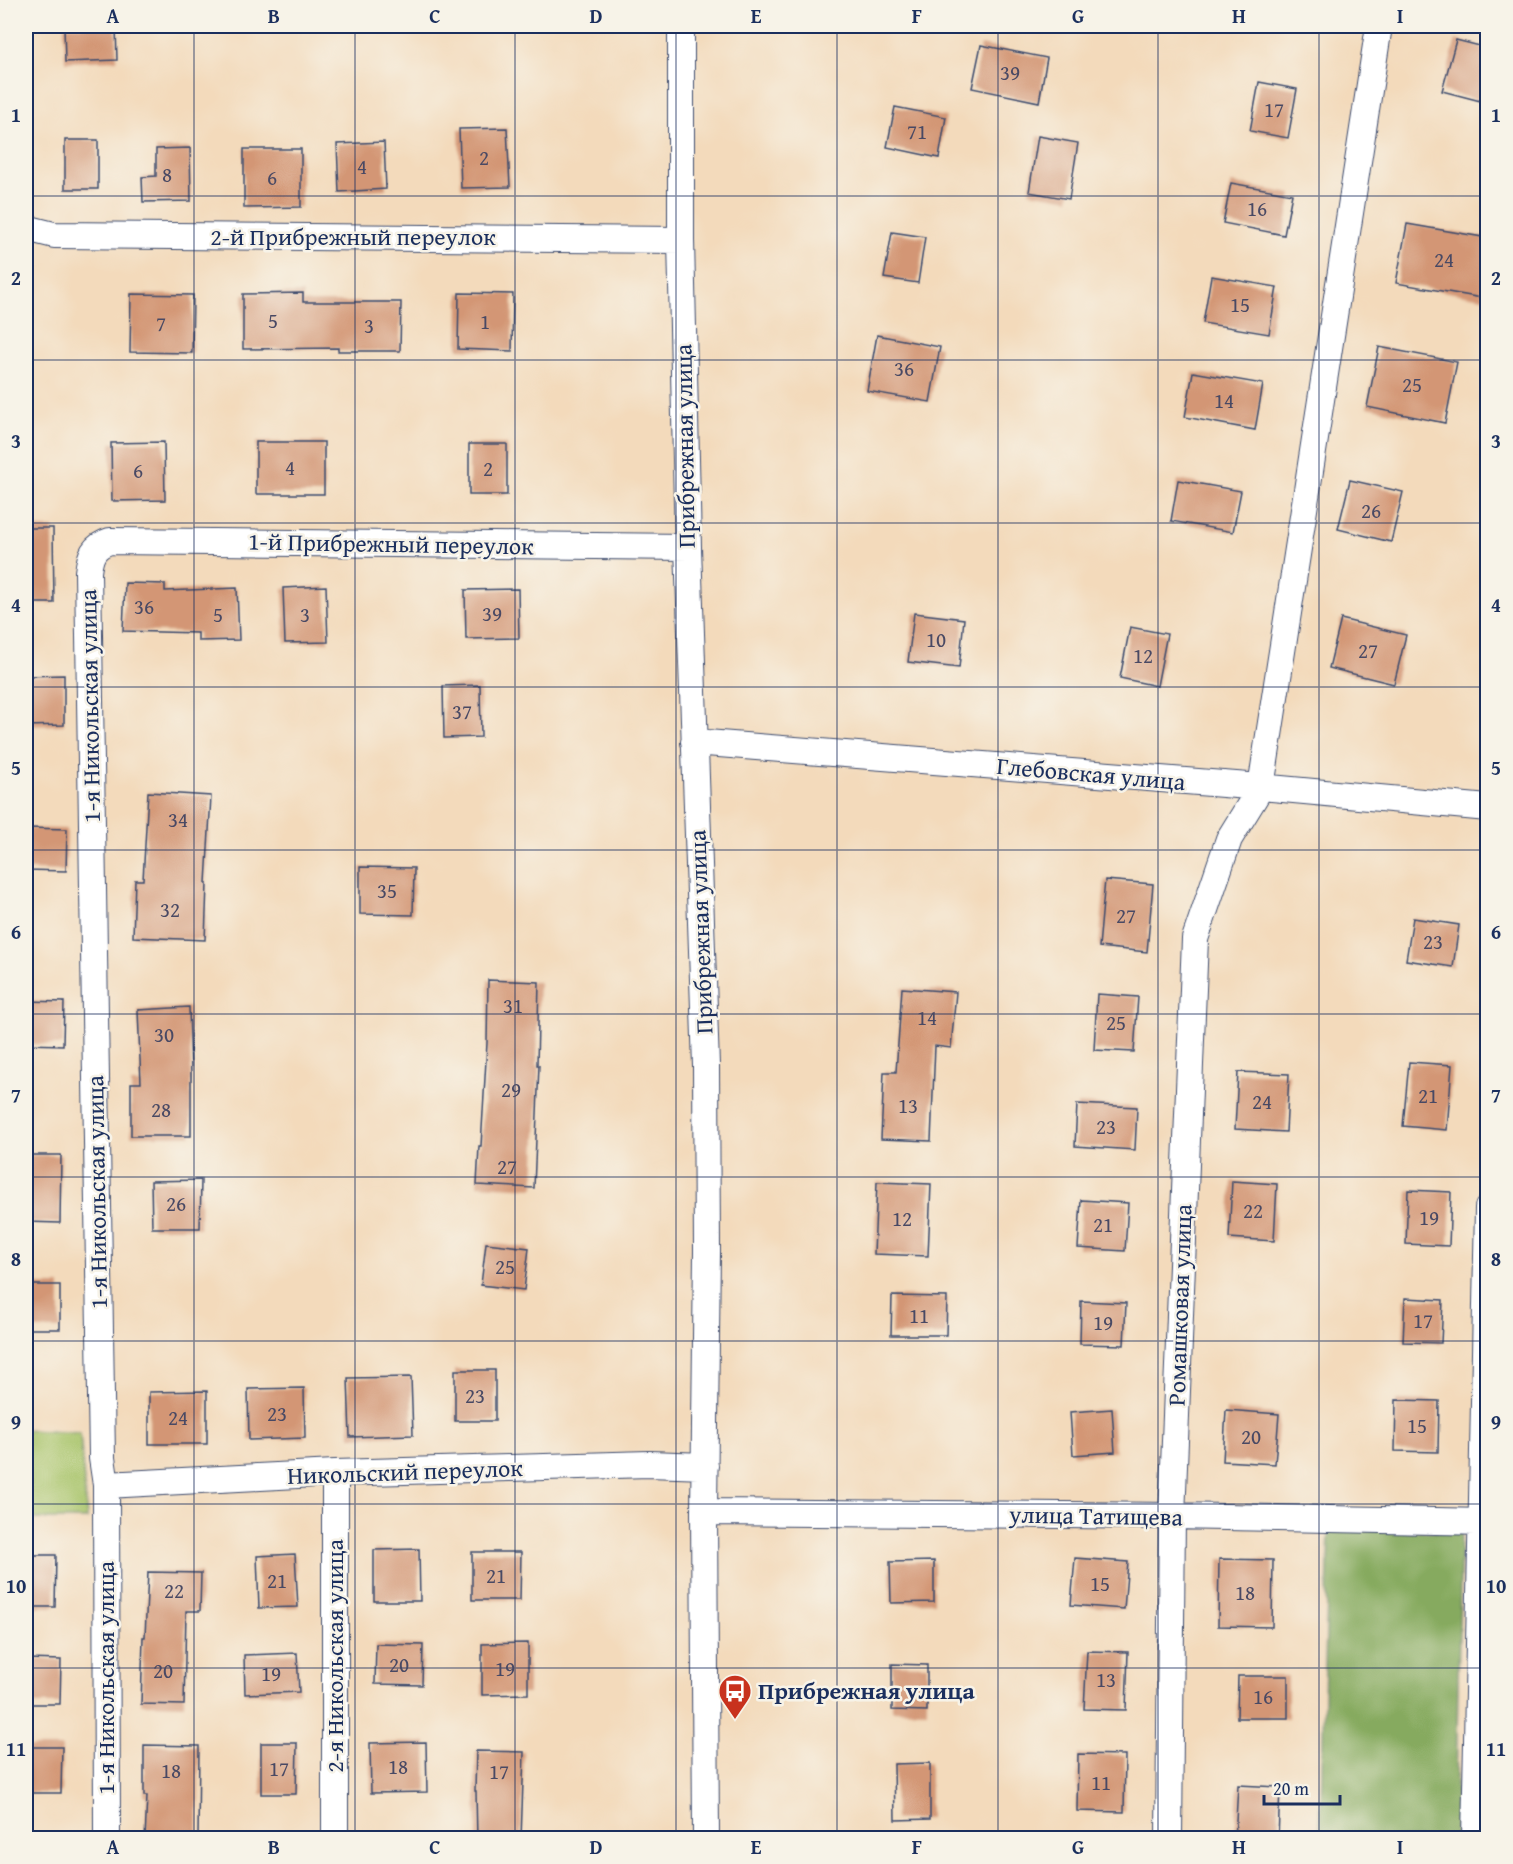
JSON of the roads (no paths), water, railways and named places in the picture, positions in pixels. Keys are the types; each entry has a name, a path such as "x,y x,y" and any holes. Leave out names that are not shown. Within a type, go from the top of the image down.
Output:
{"street":[{"name":"Прибрежная улица","path":"681,26 681,240 688,547 706,1066 707,1263 704,1512 706,1839"},
{"path":"1262,787 1379,26"},
{"name":"2-й Прибрежный переулок","path":"26,228 54,235 681,240"},
{"name":"1-й Прибрежный переулок","path":"96,547 110,542 688,547"},
{"name":"1-я Никольская улица","path":"96,547 89,561 88,572 102,1458 106,1485 107,1839"},
{"name":"Глебовская улица","path":"694,742 1262,787 1488,808"},
{"name":"Ромашковая улица","path":"1169,1839 1172,1516 1195,939 1229,839 1262,787"},
{"path":"1475,1839 1484,1522 1488,1208"},
{"name":"Никольский переулок","path":"106,1485 335,1473 649,1464 705,1466"},
{"name":"2-я Никольская улица","path":"335,1473 335,1839"},
{"name":"улица Татищева","path":"704,1512 1172,1516 1484,1522"}],"place":[{"name":"Прибрежная улица","path":"735,1720"}]}
